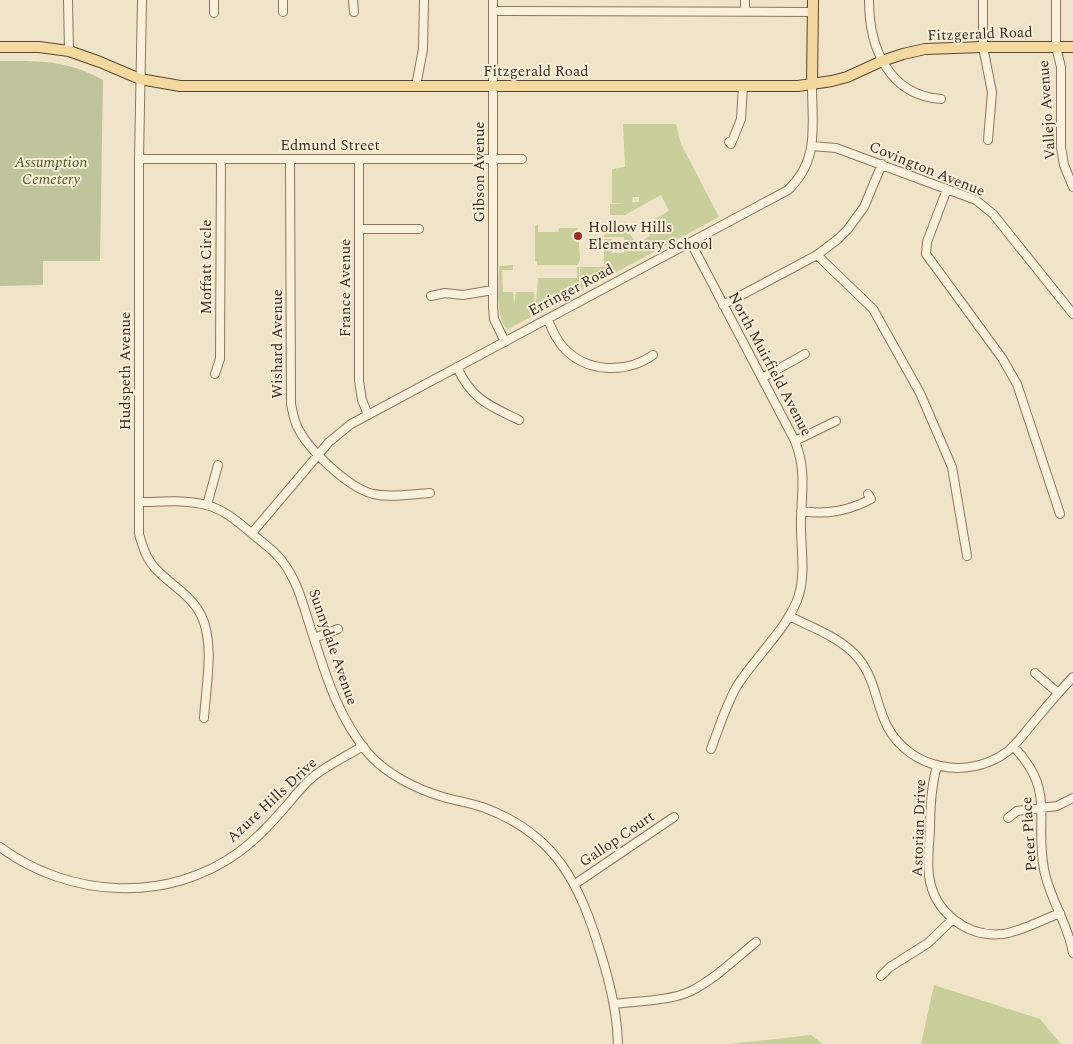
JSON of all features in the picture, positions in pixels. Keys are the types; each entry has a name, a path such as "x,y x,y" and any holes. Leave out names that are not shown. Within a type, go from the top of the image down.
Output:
{"main road":[{"name":"Erringer Road","path":"812,84 813,0"},
{"name":"Fitzgerald Road","path":"0,47 39,47 69,51 140,78 180,86 798,86 847,77 882,61 925,49 1073,47"}],"street":[{"path":"68,0 69,51"},
{"name":"Hudspeth Avenue","path":"142,0 139,159 139,534 147,556 158,571 193,602 205,626 208,646 204,718"},
{"path":"214,0 214,12"},
{"path":"283,0 283,12"},
{"path":"354,0 354,12"},
{"path":"416,86 423,49 424,0"},
{"name":"Gibson Avenue","path":"493,0 494,319 505,342"},
{"path":"745,0 745,11"},
{"path":"869,0 870,27 874,41 882,61 892,76 907,89 926,98 941,99"},
{"path":"983,0 983,47 992,92 988,140"},
{"name":"Vallejo Avenue","path":"1056,0 1056,47 1061,68 1061,147 1064,165 1073,187"},
{"path":"493,11 813,12"},
{"name":"Erringer Road","path":"252,533 318,454 339,433 368,415 788,190 805,170 810,158 812,146 812,84"},
{"path":"729,142 732,144 741,119 743,86"},
{"name":"Covington Avenue","path":"812,146 836,148 976,200 993,214 1073,314"},
{"name":"Edmund Street","path":"139,159 522,159"},
{"name":"Moffatt Circle","path":"215,374 220,359 221,159"},
{"name":"Wishard Avenue","path":"290,159 291,404 294,419 299,430 318,454 347,481 364,491 382,495 430,492"},
{"name":"France Avenue","path":"359,159 359,380 362,400 368,415"},
{"path":"723,305 816,255 838,239 857,218 870,194 882,164"},
{"path":"947,188 927,242 926,254 1002,358 1017,384 1060,514"},
{"path":"359,229 420,229"},
{"name":"North Muirfield Avenue","path":"690,243 795,441 801,454 803,469 800,538 801,585 795,605 738,685 711,749"},
{"path":"816,255 873,309 920,393 952,467 967,556"},
{"path":"431,296 445,293 463,295 493,290"},
{"path":"548,320 555,336 564,348 577,359 591,366 623,368 638,364 652,355"},
{"path":"762,378 805,354"},
{"path":"457,367 467,385 479,398 490,406 519,420"},
{"path":"795,441 836,421"},
{"path":"207,505 218,465"},
{"path":"801,511 822,513 844,510 870,499 868,494"},
{"name":"Sunnydale Avenue","path":"139,502 191,502 207,505 228,515 252,533 277,555 294,579 333,695 341,713 363,746 386,768 422,790 502,814 520,824 551,851 575,884 592,925 615,1004 618,1044"},
{"path":"789,616 837,640 854,653 867,670 883,718 894,737 908,752 936,766 960,768 981,765 1001,756 1013,746 1073,677"},
{"path":"314,638 338,630"},
{"path":"1035,672 1058,692"},
{"name":"Azure Hills Drive","path":"0,847 25,864 50,875 76,883 103,888 133,888 176,882 218,865 238,852 270,824 314,776 363,746"},
{"name":"Peter Place","path":"1013,746 1025,759 1039,786 1042,808 1044,869 1067,930 1073,953"},
{"name":"Astorian Drive","path":"936,766 931,794 929,876 936,899 942,908 965,927 976,931 1001,934 1018,930 1060,913"},
{"path":"1008,818 1018,811 1057,806 1073,798"},
{"name":"Gallop Court","path":"575,884 674,817"},
{"path":"881,976 928,943 953,919"},
{"path":"615,1004 671,997 690,991 706,982 756,942"}],"green space":[{"name":"Assumption Cemetery","path":"0,61 41,62 65,65 90,73 103,80 100,261 43,261 43,285 0,286"},
{"path":"623,124 676,124 681,144 719,217 581,291 580,267 604,267 604,248 611,248 612,253 624,253 624,247 604,246 604,239 612,239 612,243 624,243 624,237 604,237 606,229 611,229 612,233 624,233 625,221 630,234 637,244 650,236 644,225 669,211 661,195 625,215 610,215 610,204 624,203 612,203 612,169 625,167","holes":["633,197 639,197 639,202 632,202"]},
{"path":"538,224 538,232 558,232 559,228 578,228 580,259 578,265 537,265 537,261 535,261 535,226"},
{"path":"513,265 513,270 502,270 503,292 513,292 514,305 516,292 534,292 535,303 539,313 508,329 504,325 499,310 499,266"},
{"path":"577,267 579,267 579,292 541,312 536,304 538,278 577,278"},
{"path":"934,985 1040,1019 1061,1044 921,1044"},
{"path":"811,1035 823,1044 729,1044"}],"place":[{"name":"Hollow Hills Elementary School","path":"578,236"}]}
